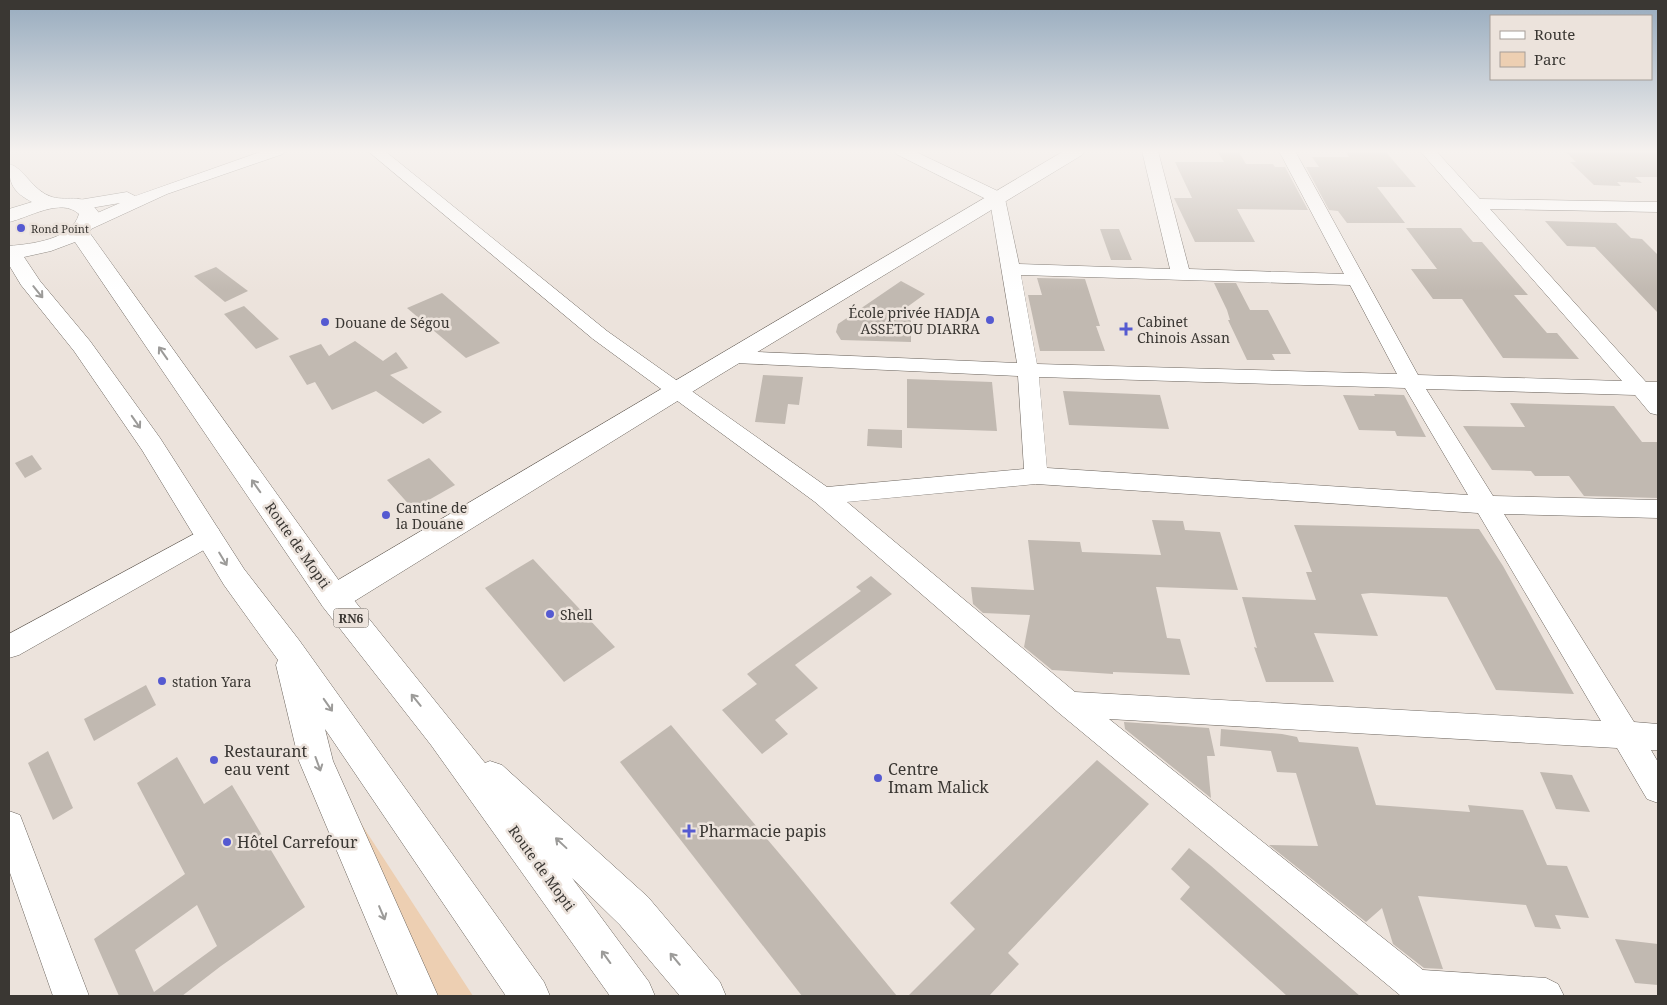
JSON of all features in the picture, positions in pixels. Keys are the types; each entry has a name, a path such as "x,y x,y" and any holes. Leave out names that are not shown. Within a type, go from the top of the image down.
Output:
{"main road":[{"path":"39,198 81,220 40,248 10,252 32,284 82,346 151,444 234,577 288,649 530,996"},
{"path":"334,598 674,390 734,357 998,198"},
{"path":"9,216 51,204"},
{"name":"Route de Mopti","path":"81,220 334,598 443,734 635,996"},
{"path":"288,649 316,761 418,996"},
{"path":"443,734 634,911 706,996"}],"street":[{"path":"81,220 142,198"},
{"path":"433,198 600,335 823,496 1069,704 1423,992 1546,996"},
{"path":"998,198 1028,370 1036,476"},
{"path":"1162,198 1182,274"},
{"path":"1312,198 1412,382 1658,788"},
{"path":"1470,198 1650,389 1658,408"},
{"path":"1476,204 1650,207 1658,223"},
{"path":"1012,270 1356,280"},
{"path":"734,357 1028,370 1650,389"},
{"path":"823,496 1036,476 1486,505 1658,509"},
{"path":"9,647 209,535"},
{"path":"1069,704 1658,737"},
{"path":"9,826 70,996"}],"green space":[{"path":"338,788 473,996 422,996"}],"building":[{"path":"1174,198 1302,198 1308,210 1237,209 1255,242 1195,242"},
{"path":"1323,198 1385,198 1405,223 1347,223 1338,211 1329,210"},
{"path":"1545,221 1616,223 1631,238 1642,239 1658,255 1658,313 1595,247 1567,246"},
{"path":"1406,228 1461,228 1473,242 1482,242 1528,295 1514,295 1547,333 1557,333 1579,359 1503,358 1462,299 1433,299 1411,269 1437,269"},
{"path":"1100,229 1119,229 1132,260 1111,260"},
{"path":"216,267 248,291 225,302 194,276"},
{"path":"1037,278 1085,279 1100,326 1096,326 1105,351 1040,351 1028,295 1042,295"},
{"path":"901,281 925,294 903,310 911,314 911,342 841,340 836,332 838,324"},
{"path":"1214,283 1236,283 1250,310 1268,310 1291,354 1272,354 1275,360 1247,360 1228,320 1230,320 1227,310"},
{"path":"442,293 500,343 466,358 407,308"},
{"path":"244,306 279,339 256,349 224,314"},
{"path":"355,341 383,361 396,352 408,368 390,375 442,412 423,424 376,391 332,410 315,382 307,385 289,356 321,344 329,356"},
{"path":"763,375 803,377 799,405 788,404 785,424 755,422"},
{"path":"907,379 992,382 997,431 907,428"},
{"path":"1063,391 1160,395 1169,429 1069,425"},
{"path":"1374,394 1404,395 1426,437 1397,436 1395,431 1359,430 1343,395 1375,396"},
{"path":"1510,403 1614,406 1642,442 1658,442 1658,498 1584,496 1569,476 1535,476 1531,471 1492,470 1463,426 1525,427"},
{"path":"868,429 902,430 902,448 867,446"},
{"path":"32,455 42,469 25,478 15,463"},
{"path":"429,458 455,485 413,509 387,480"},
{"path":"1152,520 1183,521 1185,530 1220,532 1238,590 1156,587 1167,638 1180,639 1190,675 1113,672 1113,674 1052,670 1024,647 1030,615 983,613 973,604 971,587 1034,590 1028,540 1080,542 1082,552 1161,555"},
{"path":"1294,525 1479,529 1503,566 1574,694 1496,690 1447,597 1371,593 1361,594 1378,636 1314,633 1334,682 1266,682 1254,647 1257,648 1242,597 1316,600 1306,572 1312,572"},
{"path":"533,559 615,647 564,682 485,588"},
{"path":"871,576 892,594 795,665 818,688 775,720 788,734 762,754 722,710 757,684 747,674 861,591 856,587"},
{"path":"146,685 156,705 94,741 84,719"},
{"path":"1124,722 1209,728 1215,756 1207,756 1211,798 1125,729"},
{"path":"671,725 897,996 802,996 620,762"},
{"path":"1221,729 1282,734 1297,737 1299,742 1358,747 1376,805 1470,812 1468,805 1523,810 1547,865 1567,866 1589,918 1555,915 1561,929 1535,927 1526,905 1418,896 1443,969 1424,968 1393,944 1382,908 1366,922 1269,845 1318,846 1296,773 1277,772 1271,751 1220,746"},
{"path":"48,751 73,808 53,820 28,763"},
{"path":"177,757 204,804 232,785 305,907 182,996 119,996 94,939 185,874 137,783","holes":["197,905 217,946 154,992 135,950"]},
{"path":"1097,760 1149,804 1008,953 1019,964 989,996 908,996 975,929 950,903"},
{"path":"1540,772 1572,775 1590,812 1556,809"},
{"path":"1189,848 1360,996 1287,996 1180,899 1190,887 1171,869"},
{"path":"1615,939 1658,944 1658,985 1635,983"}],"place":[{"name":"Rond Point","path":"21,228"},
{"name":"École privée HADJA ASSETOU DIARRA","path":"990,320"},
{"name":"Douane de Ségou","path":"325,322"},
{"name":"Cabinet Chinois Assan","path":"1126,329"},
{"name":"Cantine de la Douane","path":"386,515"},
{"name":"Shell","path":"550,614"},
{"name":"station Yara","path":"162,681"},
{"name":"Restaurant eau vent","path":"214,760"},
{"name":"Centre Imam Malick","path":"878,778"},
{"name":"Pharmacie papis","path":"689,831"},
{"name":"Hôtel Carrefour","path":"227,842"}]}
